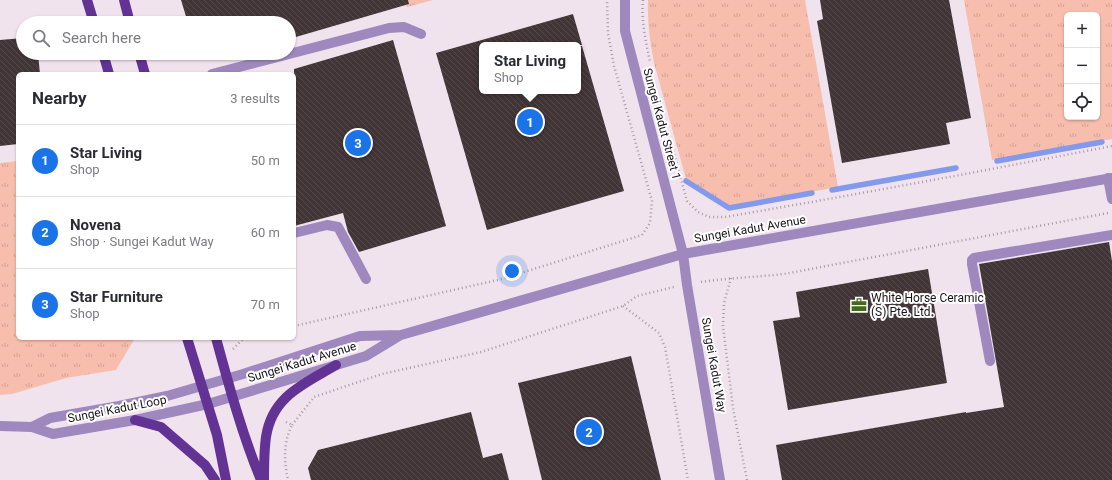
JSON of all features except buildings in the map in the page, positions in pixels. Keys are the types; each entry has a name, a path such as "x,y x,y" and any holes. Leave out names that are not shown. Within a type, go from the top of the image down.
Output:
{"main road":[{"path":"87,0 92,16"},
{"path":"124,0 128,16"},
{"path":"105,60 108,72"},
{"path":"141,60 144,72"},
{"path":"188,340 218,435 226,480"},
{"path":"217,340 232,398 249,451 261,480"},
{"path":"264,480 266,436 273,415 280,403 295,389 336,366"},
{"path":"135,420 161,427 205,465 215,480"}],"street":[{"name":"Sungei Kadut Street 1","path":"625,0 625,31 683,254"},
{"path":"296,52 389,28 404,27 421,34"},
{"path":"220,72 266,60"},
{"name":"Sungei Kadut Avenue","path":"202,386 360,336 400,335 683,254 1110,178"},
{"path":"1110,178 1112,199"},
{"path":"296,233 327,225 338,227 366,278"},
{"path":"990,361 972,260 974,258 1112,235"},
{"name":"Sungei Kadut Way","path":"683,254 686,285 720,480"},
{"name":"Sungei Kadut Avenue","path":"208,404 232,398 366,356 400,335"},
{"name":"Sungei Kadut Loop","path":"32,427 50,418 167,396 202,386"},
{"name":"Sungei Kadut Loop","path":"0,426 32,427 53,434 135,420 208,404"}],"path":[{"path":"296,326 502,279 642,235 650,223 652,200 614,66 608,33 607,0"},
{"path":"643,0 642,9 645,39 651,70"},
{"path":"671,143 687,200 698,212 709,217 724,217 972,173 1112,146"},
{"path":"731,278 724,303 723,326 733,408 747,480"},
{"path":"623,306 659,333 665,347 688,480"},
{"path":"233,349 242,340"},
{"path":"273,415 292,424 288,433 285,447 285,465 288,480"}],"green space":[{"path":"404,0 433,0 407,7"},
{"path":"648,0 805,0 838,187 729,207 686,179 654,63 649,32"},
{"path":"964,0 1112,0 1112,139 992,160"},
{"path":"16,161 16,340 134,340 116,370 66,378 12,394 0,395 0,163"}],"waterway":[{"path":"997,161 1102,142"},
{"path":"832,190 956,168"},
{"path":"686,181 729,208 812,193"}],"place":[{"name":"Star Living","path":"530,122"},
{"name":"Star Furniture","path":"358,143"},
{"name":"White Horse Ceramic (S) Pte. Ltd.","path":"859,305"},
{"name":"Novena","path":"589,432"}]}
